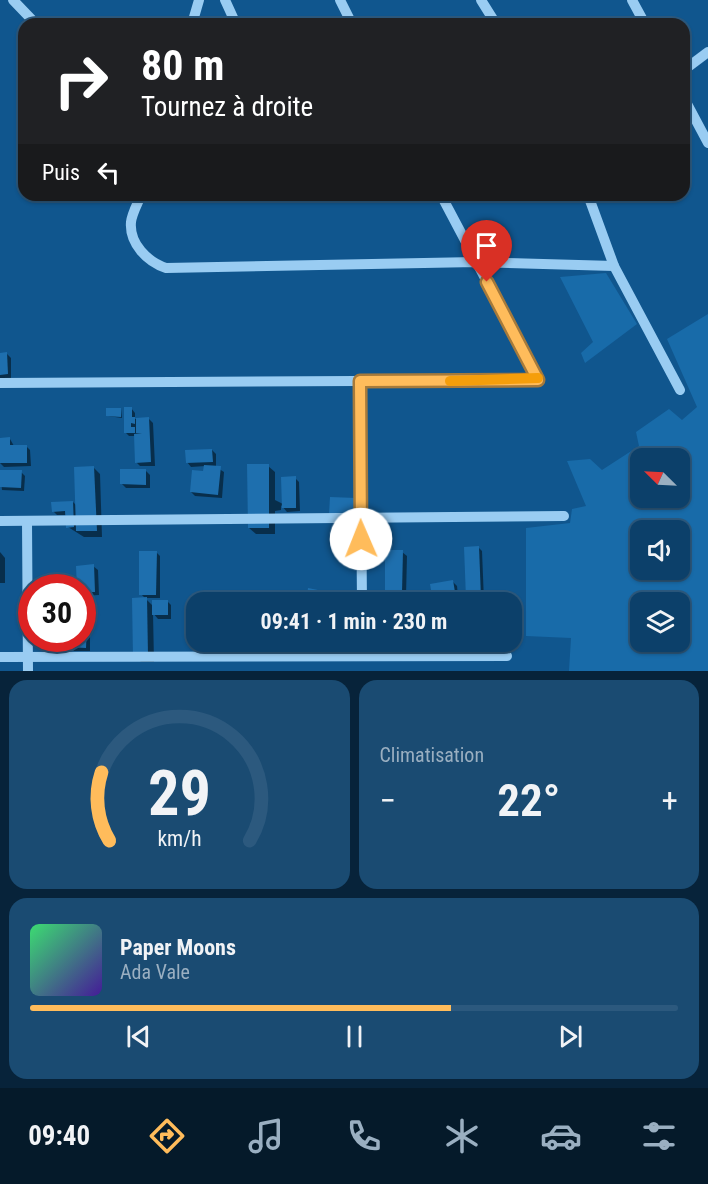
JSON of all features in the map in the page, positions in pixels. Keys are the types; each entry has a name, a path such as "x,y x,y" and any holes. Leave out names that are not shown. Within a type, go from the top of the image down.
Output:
{"street":[{"path":"13,0 30,18"},
{"path":"194,18 199,0"},
{"path":"225,0 233,18"},
{"path":"340,0 349,18"},
{"path":"481,0 492,18"},
{"path":"632,0 642,18"},
{"path":"690,66 708,52"},
{"path":"690,109 708,143"},
{"path":"139,201 131,223 134,240 141,252 154,264 166,268 476,262 614,266"},
{"path":"0,383 538,380 444,201"},
{"path":"590,201 614,266 680,390"},
{"path":"360,381 362,592"},
{"path":"0,521 564,516"},
{"path":"27,521 28,671"},
{"path":"364,652 364,657"},
{"path":"0,657 507,656"}],"shaded area":[{"path":"606,273 637,324 585,363 581,353 593,342 560,277"},
{"path":"708,314 708,671 569,671 571,638 526,636 526,528 570,523 572,509 586,506 567,461 590,459 602,470 630,452 630,508 690,508 690,448 636,448 639,446 636,432 669,409 682,420 697,407 667,339"}],"building":[{"path":"7,352 8,374 0,375 0,353"},
{"path":"124,407 132,407 135,424 131,423 131,427 135,427 135,433 124,433"},
{"path":"106,408 121,408 121,417 106,416"},
{"path":"149,417 151,462 135,463 134,434 142,433 136,433 136,418"},
{"path":"10,437 10,445 27,445 27,463 0,463 0,438"},
{"path":"212,449 213,462 186,463 185,450"},
{"path":"247,464 269,464 269,528 248,528"},
{"path":"204,465 221,466 218,495 190,492 192,470 203,471"},
{"path":"94,466 97,531 76,531 74,467"},
{"path":"120,469 146,469 146,485 120,484"},
{"path":"0,470 22,470 21,488 0,487"},
{"path":"296,476 296,508 282,508 281,477"},
{"path":"330,497 356,498 355,516 329,515"},
{"path":"73,501 74,527 66,528 65,511 52,512 51,502"},
{"path":"479,546 481,592 466,592 464,547"},
{"path":"385,550 403,550 402,592 385,592"},
{"path":"139,551 157,551 156,595 139,595"},
{"path":"94,564 94,574 76,574 76,566"},
{"path":"453,580 455,592 431,592 430,584"},
{"path":"308,588 323,591 323,592 307,592"},
{"path":"147,597 148,656 133,657 132,598"},
{"path":"152,600 168,600 168,615 152,615"},
{"path":"337,652 358,652 358,654 337,655"}],"slow traffic":[{"path":"450,381 538,380 538,378"}],"route":[{"path":"361,539 360,381 538,380 487,282"}]}
